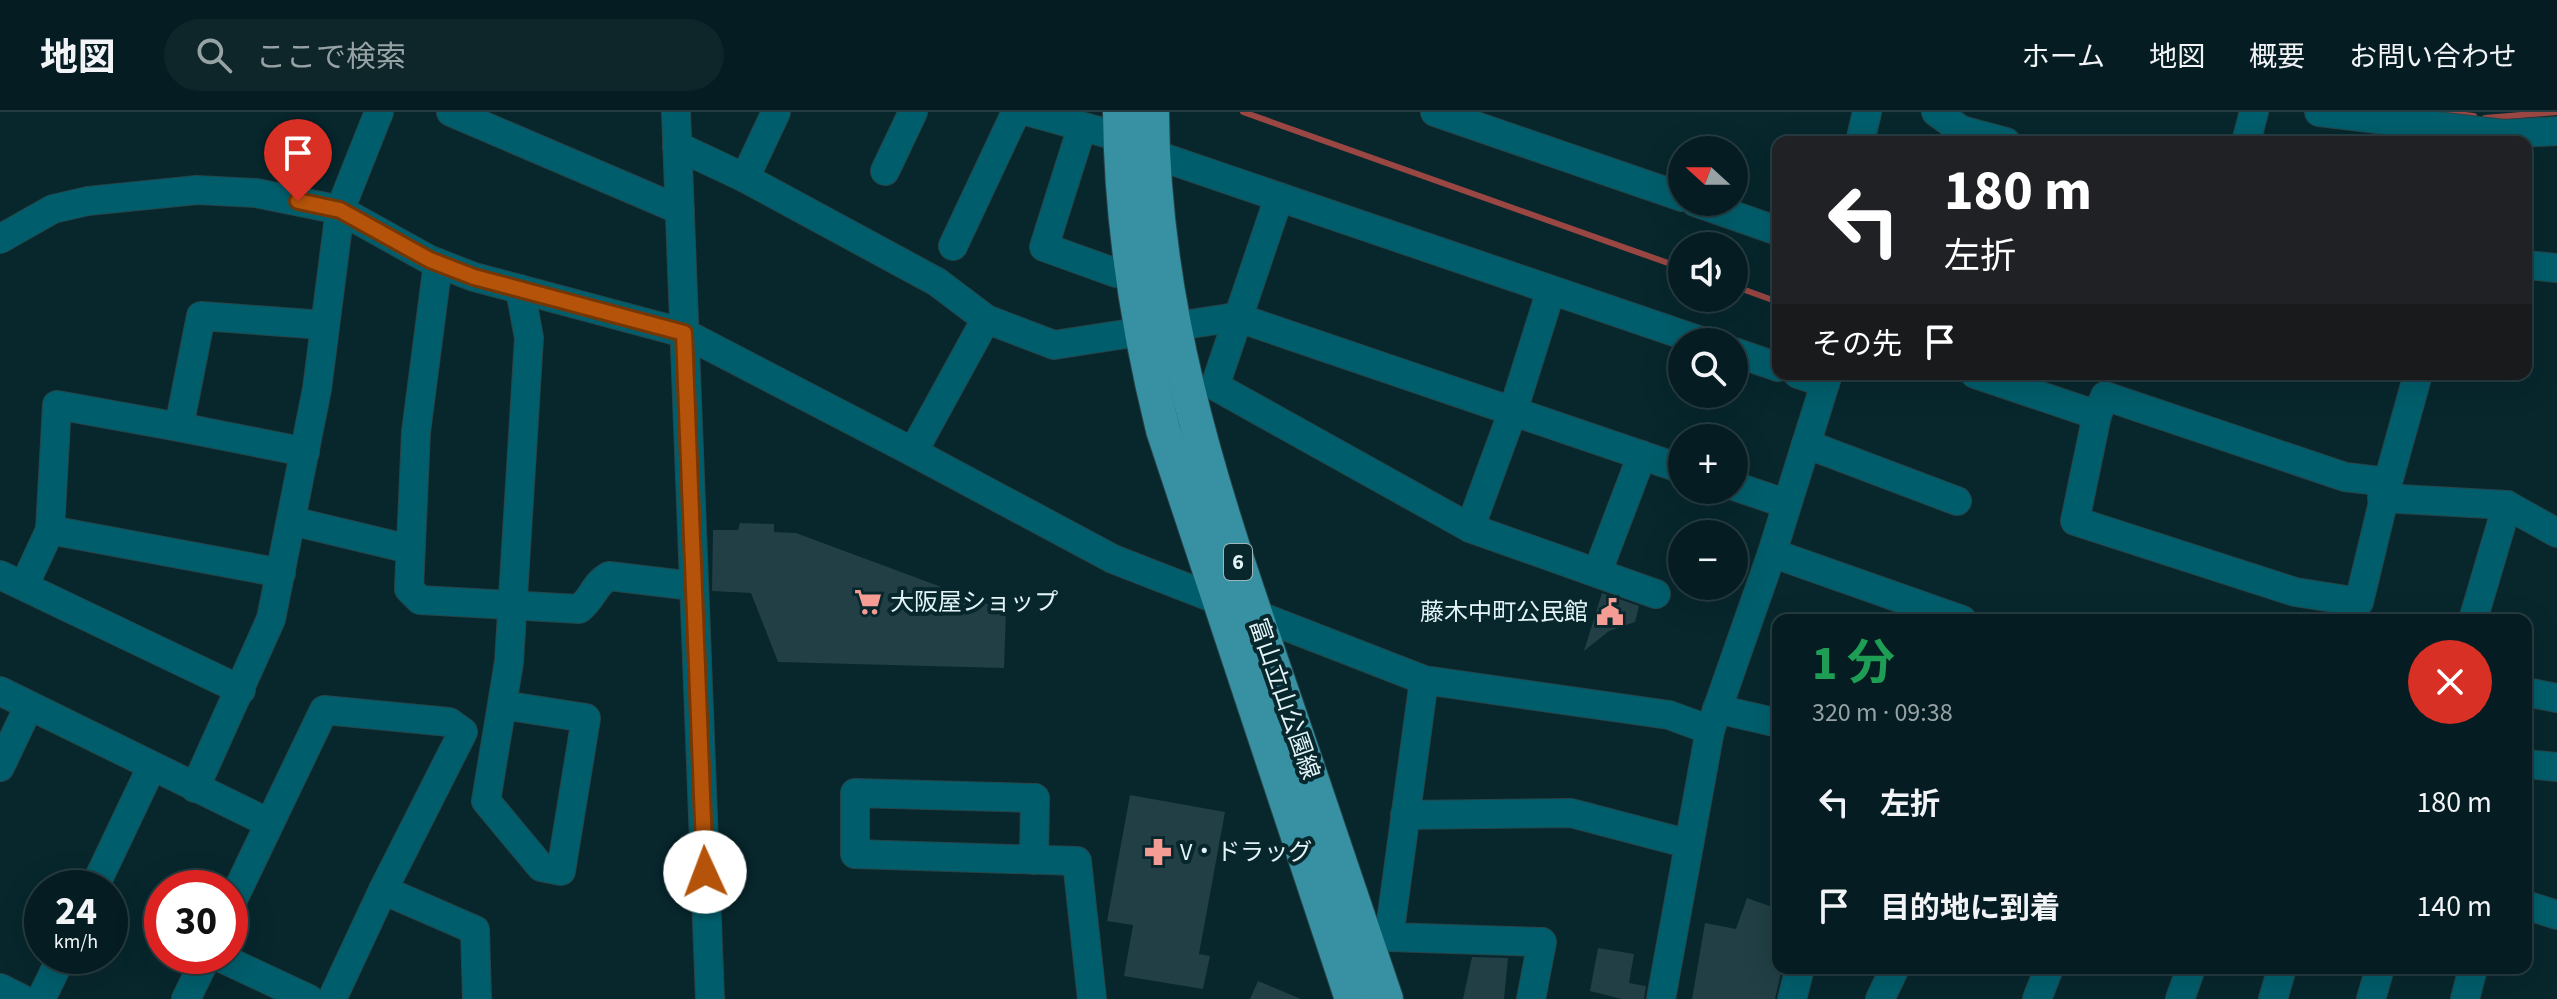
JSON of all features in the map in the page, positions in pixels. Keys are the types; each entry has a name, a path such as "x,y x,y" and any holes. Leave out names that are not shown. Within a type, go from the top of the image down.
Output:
{"main road":[{"name":"富山立山公園線","path":"1152,112 1160,246 1156,328 1179,485 1352,999"},
{"name":"富山立山公園線","path":"1120,124 1120,175 1131,272 1156,328 1205,461 1386,999"}],"street":[{"path":"195,788 271,619 305,452 340,210 379,112"},
{"path":"451,112 680,210"},
{"path":"676,112 710,999"},
{"path":"745,178 776,112"},
{"path":"885,171 913,112"},
{"path":"953,246 1016,112"},
{"path":"1030,112 1082,127 1120,124"},
{"path":"1435,112 1495,122 1668,191"},
{"path":"1860,112 1866,112 1861,136"},
{"path":"1936,112 1961,130 1984,136"},
{"path":"2248,136 2254,112"},
{"path":"2319,112 2504,134 2557,131"},
{"path":"1082,127 1044,247 1116,273 1131,272"},
{"path":"677,146 745,178 937,282 986,319 1054,345 1236,317 1668,464"},
{"path":"1153,154 1668,330"},
{"path":"0,239 53,209 88,201 197,190 256,193 340,210 438,263 520,289 684,333 1113,559 1219,597 1424,680 1669,715 1772,723"},
{"path":"1279,197 1215,386 1470,528 1656,594"},
{"path":"1735,216 1772,229"},
{"path":"438,263 416,432 409,589 420,600 579,609 591,601 598,582 609,576 693,586"},
{"path":"2532,266 2557,268"},
{"path":"502,705 586,718 561,871 541,867 486,801 502,705 513,606 529,338 520,289"},
{"path":"1470,528 1513,411 1551,290"},
{"path":"179,427 201,316 324,325"},
{"path":"913,452 986,319"},
{"path":"1748,357 1772,365"},
{"path":"1661,999 1713,719 1772,553 1827,380"},
{"path":"2012,380 2104,395 2385,490 2507,505 2557,533"},
{"path":"2104,395 2075,521 2359,611 2385,490 2416,380"},
{"path":"241,690 12,580 50,530 57,405 305,452"},
{"path":"1806,444 1957,501"},
{"path":"1597,573 1642,455"},
{"path":"1748,491 1787,504"},
{"path":"2475,614 2507,505"},
{"path":"292,521 409,549"},
{"path":"50,530 281,573"},
{"path":"1772,553 1945,614"},
{"path":"1424,680 1389,937 1542,942 1531,999"},
{"path":"0,691 151,768 269,823"},
{"path":"2532,693 2557,698"},
{"path":"0,767 29,706"},
{"path":"247,870 324,710 449,722 463,732 332,999"},
{"path":"103,870 151,768"},
{"path":"1034,860 1035,798 855,793 855,854 1034,860 1077,861 1092,999"},
{"path":"1405,815 1571,813 1689,844"},
{"path":"383,890 475,930 477,999"},
{"path":"2532,907 2557,915"},
{"path":"248,970 309,999"},
{"path":"41,999 53,974"},
{"path":"186,999 198,974"},
{"path":"1792,999 1798,974"},
{"path":"1880,999 1892,974"},
{"path":"2037,999 2047,974"},
{"path":"2180,999 2189,974"},
{"path":"2273,999 2280,974"},
{"path":"2371,999 2378,974"},
{"path":"2465,999 2471,974"},
{"path":"0,988 22,999"}],"building":[{"name":"大阪屋ショップ","path":"740,523 774,524 774,532 796,533 1006,611 1004,668 778,662 751,593 712,591 713,530 738,530"},
{"path":"1602,593 1639,606 1635,622 1609,631 1584,651"},
{"path":"1130,795 1225,812 1199,954 1210,956 1203,989 1124,976 1133,925 1107,921"},
{"path":"1747,898 1772,907 1772,974 1781,974 1775,999 1692,999 1705,923 1736,929"},
{"path":"1598,948 1634,954 1629,983 1646,986 1644,999 1622,999 1590,991"},
{"path":"1472,957 1508,958 1504,999 1463,999"},
{"path":"1258,981 1301,999 1250,999"}],"waterway":[{"path":"1243,112 1668,263"},
{"path":"2439,112 2474,116"},
{"path":"2485,118 2557,112"},
{"path":"1748,291 1772,300"}],"place":[{"name":"大阪屋ショップ","path":"868,602"},
{"name":"藤木中町公民館","path":"1610,612"},
{"name":"V・ドラッグ","path":"1158,852"}],"route":[{"path":"298,201 340,210 430,260 474,277 684,333 705,872"}]}
